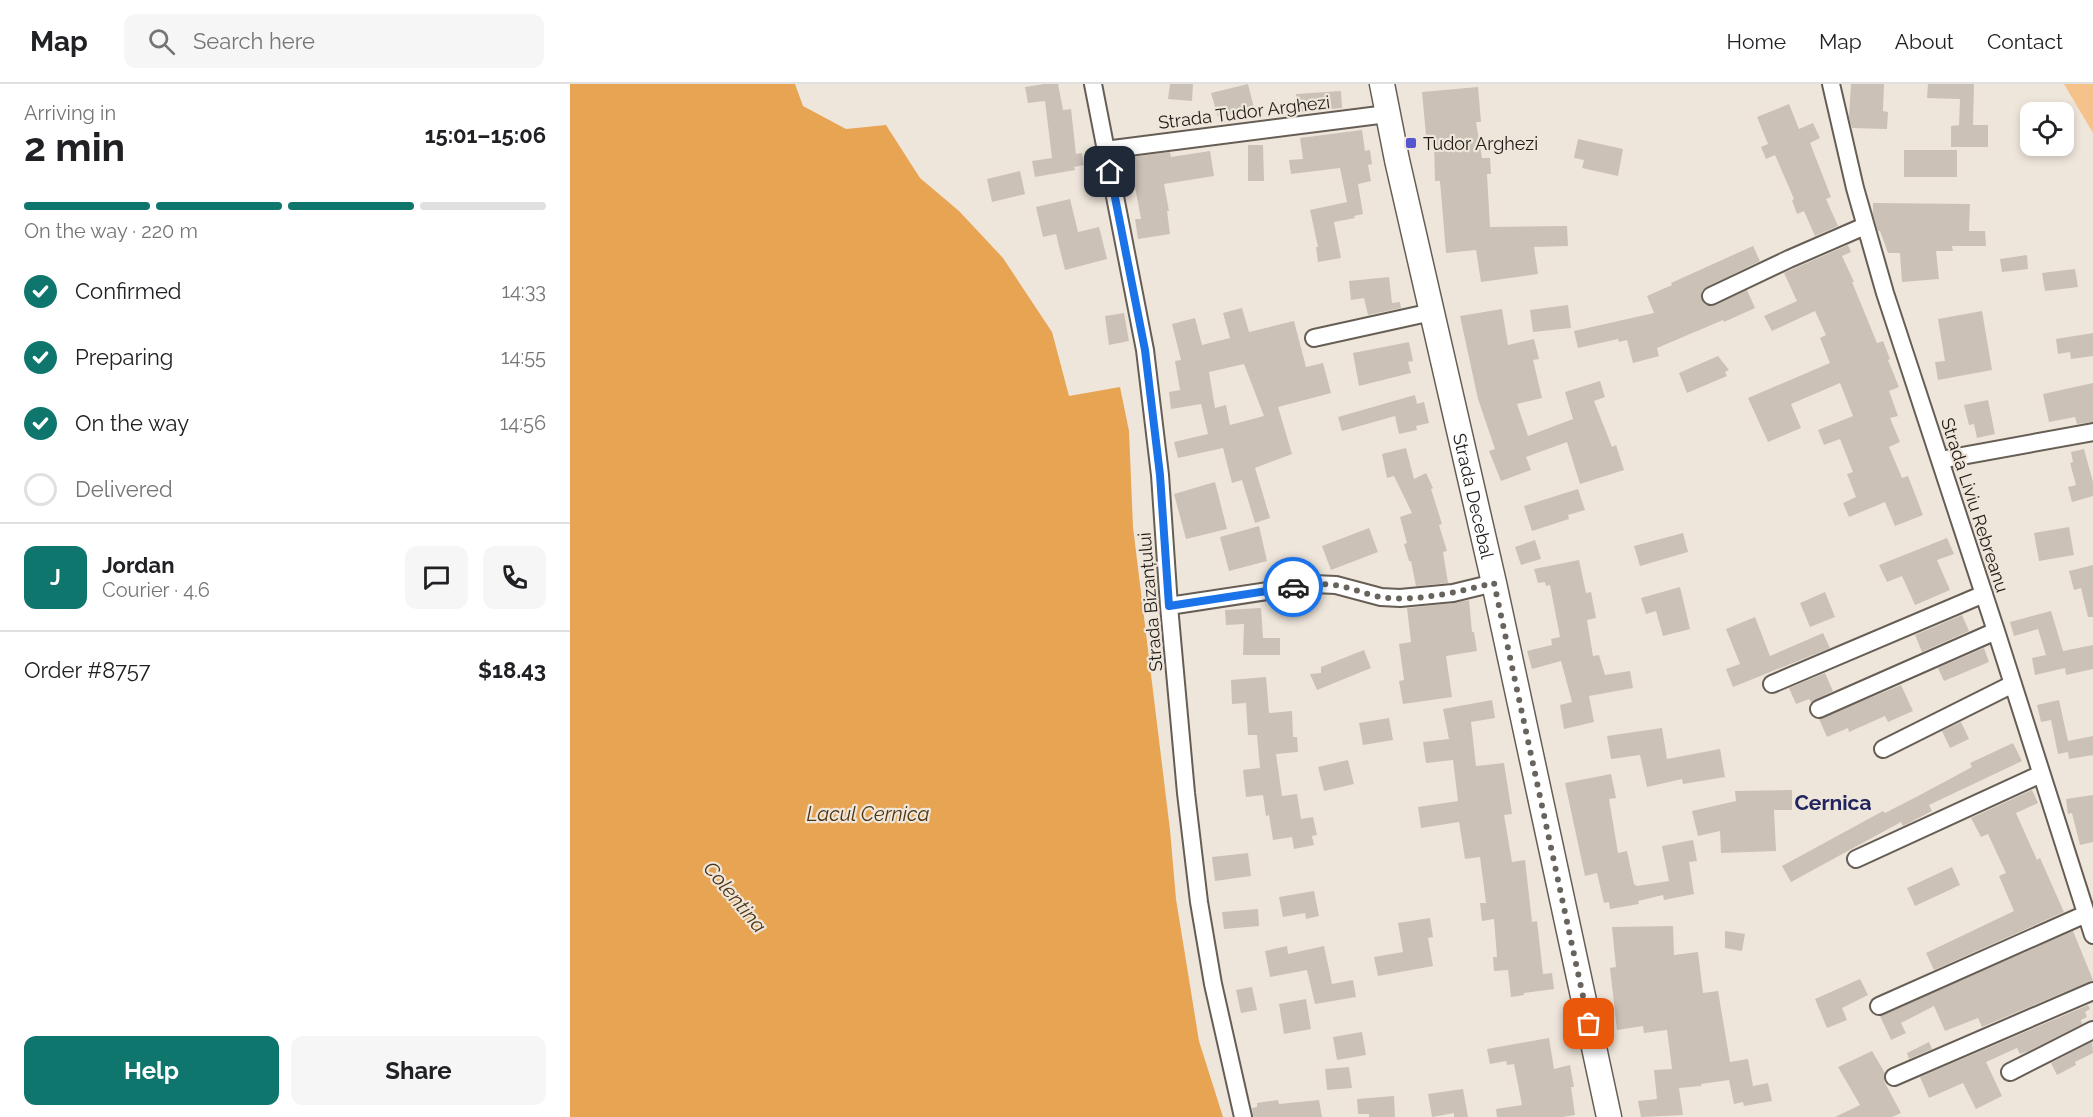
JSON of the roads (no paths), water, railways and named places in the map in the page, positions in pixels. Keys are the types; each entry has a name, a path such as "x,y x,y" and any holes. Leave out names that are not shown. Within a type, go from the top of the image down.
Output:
{"main road":[{"name":"Strada Decebal","path":"1382,84 1494,583 1609,1117"}],"street":[{"name":"Strada Bizanțului","path":"1093,84 1145,350 1160,475 1186,793 1199,902 1213,984 1243,1117"},
{"name":"Strada Liviu Rebreanu","path":"1831,84 1865,226 2093,936"},
{"name":"Strada Tudor Arghezi","path":"1105,150 1387,114"},
{"path":"1711,296 1865,226"},
{"path":"1314,338 1432,312"},
{"path":"1940,460 2093,432"},
{"path":"1169,606 1313,584 1336,585 1381,597 1400,598 1453,593 1494,583"},
{"path":"1772,684 1984,594"},
{"path":"1819,710 1996,631"},
{"path":"1883,748 2013,684"},
{"path":"1856,859 2042,774"},
{"path":"1879,1006 2086,914"},
{"path":"1894,1077 2093,991"},
{"path":"2010,1071 2093,1030"}],"water":[{"name":"Lacul Cernica","path":"570,84 795,84 803,106 846,129 886,125 920,178 959,211 1003,258 1052,332 1069,396 1120,387 1129,431 1133,527 1170,830 1176,899 1199,1041 1223,1117 570,1117"}],"place":[{"name":"Tudor Arghezi","path":"1411,143"}],"district":[{"name":"Cernica","path":"1833,802"}],"water label":[{"name":"Colentina","path":"735,897"}]}
